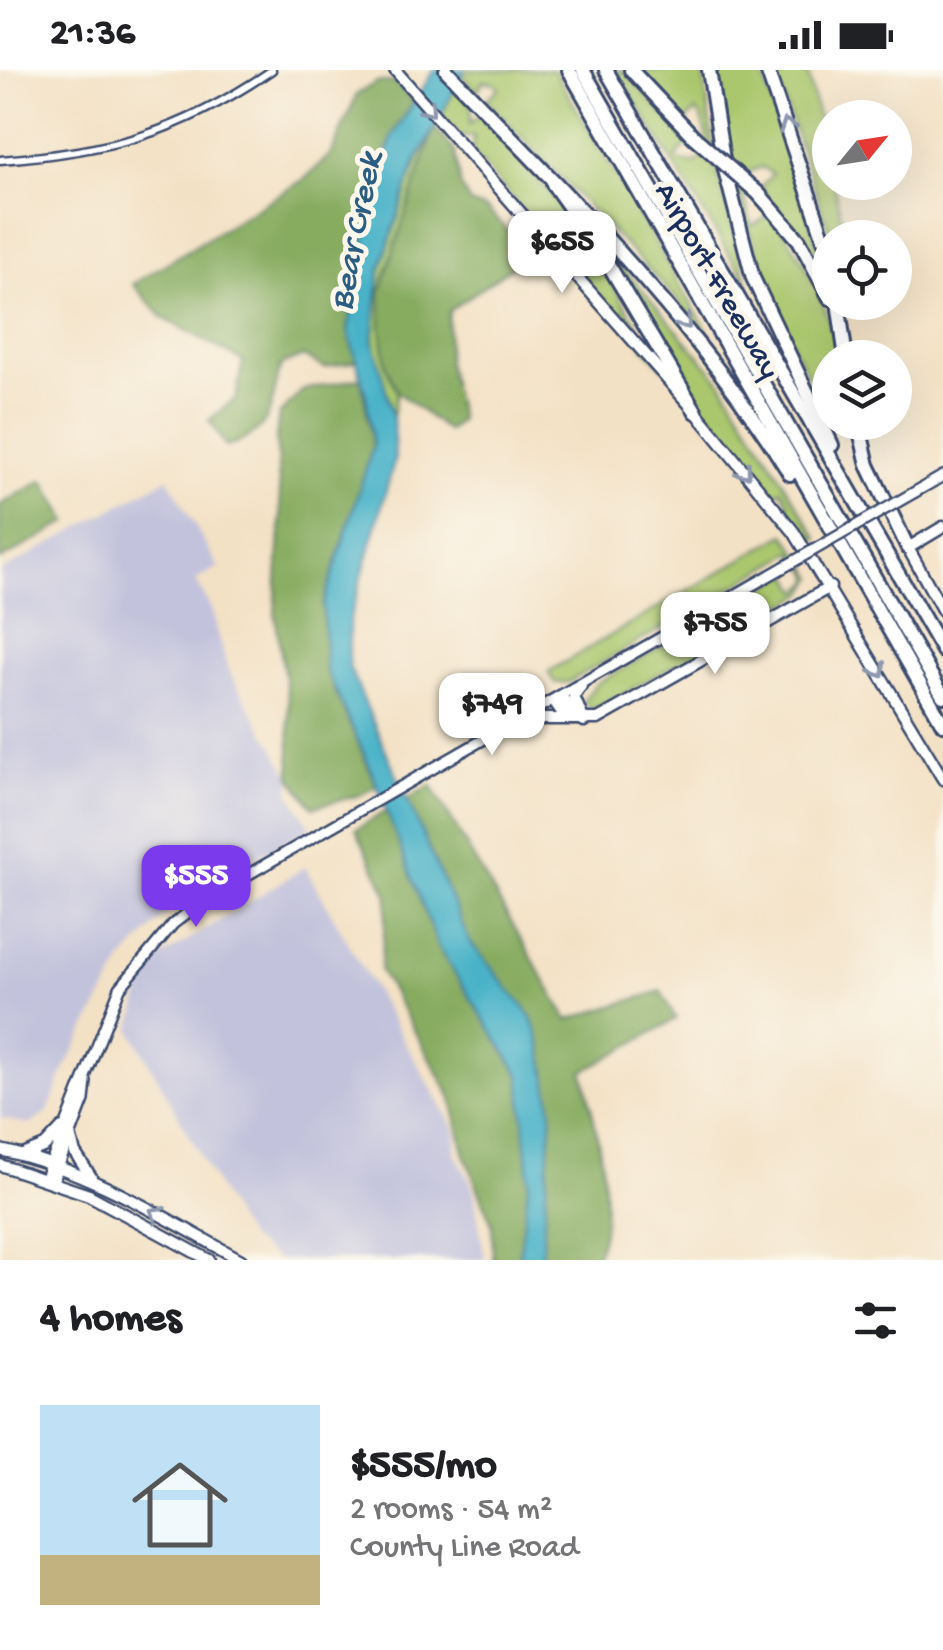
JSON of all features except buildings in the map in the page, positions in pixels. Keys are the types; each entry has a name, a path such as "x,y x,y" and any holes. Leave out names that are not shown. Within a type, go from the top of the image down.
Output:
{"highway":[{"path":"446,70 612,239 706,350 842,550"},
{"name":"Airport Freeway","path":"570,70 943,724"},
{"path":"583,70 943,696"},
{"path":"592,70 943,683"},
{"name":"Airport Freeway","path":"606,70 943,651"},
{"path":"631,70 694,137 758,193 800,240 812,262"},
{"path":"710,70 724,166 753,278 862,512"},
{"path":"767,70 818,220"},
{"path":"549,178 601,252 696,412"},
{"path":"862,440 868,465 908,548"}],"main road":[{"path":"395,70 696,412 794,532 943,779"},
{"path":"943,527 908,548 943,611"},
{"path":"523,719 598,719 830,587"},
{"path":"581,686 574,697 584,721"},
{"path":"558,699 566,718 584,721"},
{"path":"23,1155 66,1132 95,1181"},
{"path":"0,1150 54,1164 95,1181 242,1260"},
{"path":"0,1166 100,1200 209,1260"}],"street":[{"path":"0,160 66,155 180,124 210,112 272,70"},
{"path":"49,1180 66,1132 84,1100 87,1073 120,988 173,924 207,898 943,476"}],"shaded area":[{"path":"168,478 219,568 196,580 212,611 228,670 291,777 290,793 311,828 213,879 169,910 122,962 65,1068 48,1111 30,1125 0,1118 0,572"},
{"path":"305,867 456,1132 455,1153 473,1187 485,1260 278,1260 249,1239 237,1222 131,1030 145,977 160,958"}],"green space":[{"path":"465,70 554,70 723,358 672,294 486,100 499,88 495,83 483,81 477,92 462,75"},
{"path":"616,70 623,70 689,142 676,157 679,161 695,163 705,155 715,163 748,285"},
{"path":"636,70 703,70 714,150 708,145 702,118 696,111 684,124"},
{"path":"717,70 761,70 812,228 812,249 760,188 772,174 762,167 746,173 730,164"},
{"path":"774,70 807,70 814,100 812,181"},
{"path":"377,82 394,82 414,101 392,137 348,327 356,361 324,368 303,356 281,365 271,407 261,426 242,441 226,446 209,420 236,398 243,361 163,318 133,284 306,178 331,154 357,94"},
{"path":"454,88 472,106 470,123 481,115 575,222 663,368 472,152 474,136 461,137 441,114"},
{"path":"434,127 380,292 386,366 397,392 393,418 375,352 376,287 400,203"},
{"path":"434,127 455,151 461,187 470,203 487,209 530,254 449,311 447,362 460,420 448,431 397,392 386,366 381,328 380,292"},
{"path":"733,178 740,182 752,226 771,214 805,264 812,280 812,320 829,320 835,340 812,340 812,384 772,304"},
{"path":"818,200 837,200 842,220 825,220"},
{"path":"602,243 723,384 818,538 809,543 780,505 789,505 782,490 773,495 697,402"},
{"path":"361,378 373,446 323,605 326,670 377,786 360,795 313,807 291,777 288,699 275,614 281,515 276,437 279,415 303,390"},
{"path":"44,480 68,522 0,560 0,505"},
{"path":"785,534 815,577 804,594 596,709 582,703 596,684 790,573 799,591 811,582 810,573 793,552 569,682 555,683 548,672"},
{"path":"431,785 568,1020 661,991 676,1019 583,1072 605,1193 605,1218 594,1260 493,1260 492,1224 464,1152 451,1096 380,970 388,896 356,829"}],"water":[{"path":"434,70 465,70 415,164 380,271 373,340 393,418 395,459 349,622 349,667 470,942 532,1017 542,1047 552,1112 541,1260 519,1260 529,1180 520,1075 439,949 370,767 326,670 323,605 373,446 366,395 348,331 370,211 392,137"}],"water label":[{"name":"Bear Creek","path":"353,231"}]}
